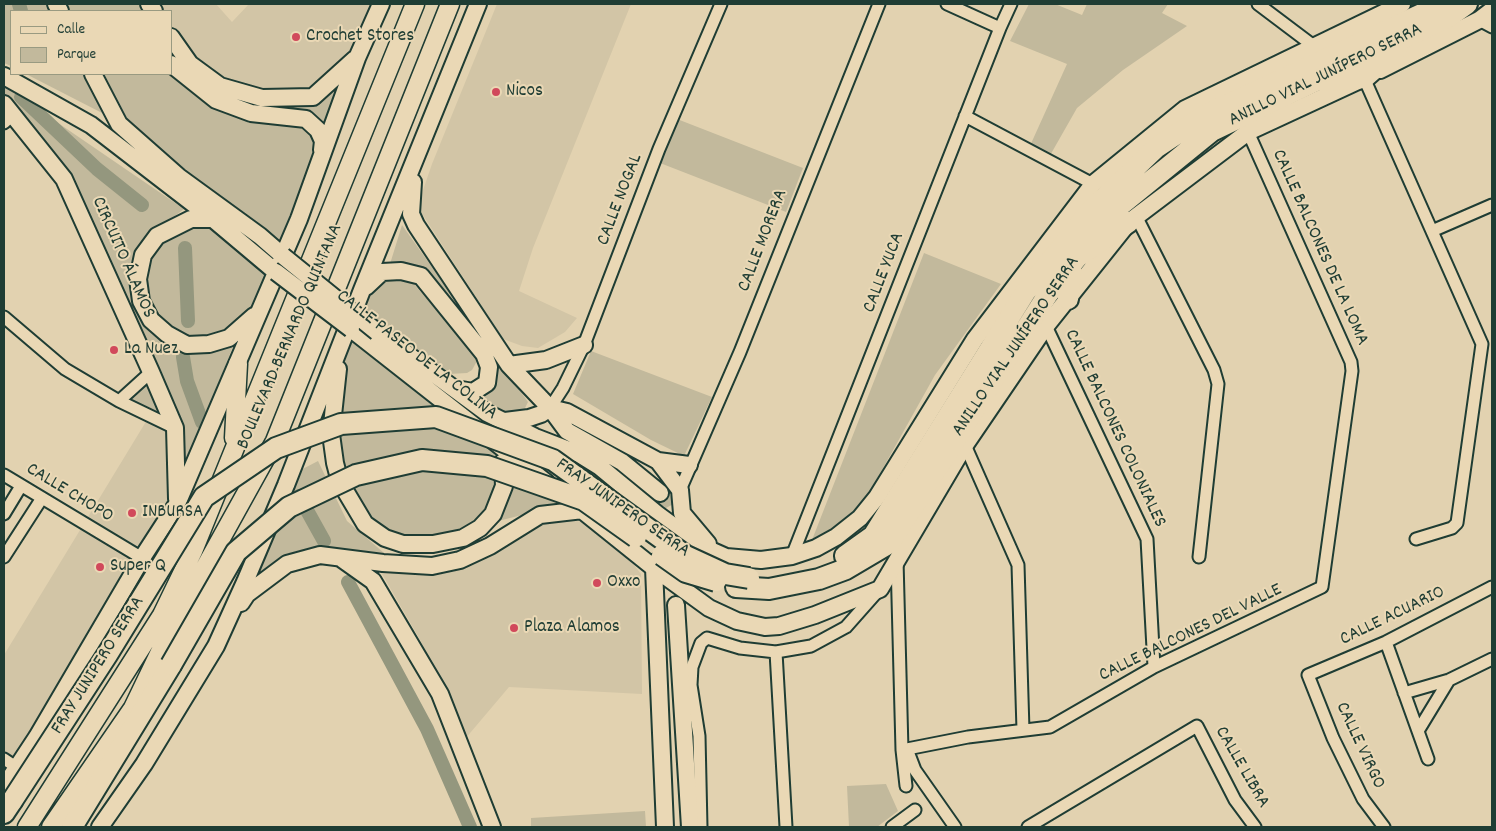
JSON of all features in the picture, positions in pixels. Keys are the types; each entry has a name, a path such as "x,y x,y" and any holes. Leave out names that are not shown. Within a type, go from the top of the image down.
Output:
{"highway":[{"name":"ANILLO VIAL JUNÍPERO SERRA","path":"742,583 801,572 838,560 872,536 1026,291 1090,212 1156,148 1207,114 1443,4"},
{"name":"ANILLO VIAL JUNÍPERO SERRA","path":"742,583 769,589 819,579 846,569 890,543 1048,294 1072,261 1116,209 1212,131 1449,17 1467,4"},
{"path":"1315,81 1364,78 1413,34"},
{"path":"1068,299 1072,261 1133,219"},
{"name":"FRAY JUNIPERO SERRA","path":"6,793 107,655 204,497 276,448 341,424 436,417 553,460 686,556 742,583"},
{"name":"FRAY JUNIPERO SERRA","path":"72,827 171,664 195,619 236,552 289,507 356,475 422,460 487,466 584,500 686,572 742,583"}],"main road":[{"name":"BOULEVARD BERNARDO QUINTANA","path":"27,827 162,615 193,551 415,4"},
{"name":"BOULEVARD BERNARDO QUINTANA","path":"51,827 133,708 172,627 275,441 450,4"},
{"path":"233,451 238,364"}],"street":[{"name":"BOULEVARD BERNARDO QUINTANA","path":"6,793 10,763 37,737 142,558 177,504 299,219 357,58 381,4"},
{"path":"216,646 286,485 362,290 478,4"},
{"name":"CALLE NOGAL","path":"550,408 564,388 584,345 659,149 720,4"},
{"name":"CALLE MORERA","path":"680,490 740,352 879,4"},
{"path":"947,4 1000,28"},
{"name":"CALLE YUCA","path":"792,556 1011,4"},
{"path":"1258,4 1314,47"},
{"path":"665,827 654,568 664,551 678,546 726,557 761,560 792,556 816,548 836,537 860,518 877,497 975,339 1093,184 1185,109 1402,4"},
{"path":"701,827 699,736 691,685 692,667 701,643 707,638 740,648 776,652 811,646 846,627 880,589 965,445 1046,326 1133,219 1248,132 1488,19"},
{"path":"172,38 190,64 220,86 262,98 313,96 357,58"},
{"path":"172,65 216,100 251,113 306,119 318,130 323,141 320,159"},
{"name":"CALLE PASEO DE LA COLINA","path":"4,76 91,126 213,219 272,268 372,337 454,388 487,412 535,437 579,454 699,545 726,557"},
{"name":"CALLE PASEO DE LA COLINA","path":"96,76 119,124 179,177 278,252 372,337 500,448 583,510 654,568 709,608"},
{"path":"1364,78 1482,344 1457,523 1452,528 1416,538"},
{"name":"CIRCUITO ÁLAMOS","path":"7,114 64,179 151,372 175,428 177,504"},
{"path":"965,116 1093,184"},
{"name":"CALLE BALCONES DE LA LOMA","path":"1248,132 1351,362 1352,371 1322,587"},
{"path":"416,159 410,202 411,214 509,365 550,408 567,432"},
{"path":"1432,231 1492,205"},
{"path":"213,219 192,219 157,236 143,255 138,279 141,301 151,320 167,334 187,344 209,344 229,338 248,324 262,306"},
{"path":"1133,219 1214,370 1218,384 1199,557"},
{"path":"362,290 382,272 400,271 421,276 484,354 489,367 487,383 473,392 454,388"},
{"path":"4,317 65,369 118,400 175,428"},
{"name":"CALLE BALCONES COLONIALES","path":"1046,326 1147,539 1154,667"},
{"path":"342,345 331,434 335,463 340,482 364,524 385,538 403,544 433,544 463,538 480,528 493,514 504,486 500,448 530,460 646,542 653,540 668,522 680,490"},
{"path":"509,365 546,360 584,345"},
{"path":"118,400 151,372"},
{"path":"504,421 529,418 550,408 567,412 658,461 690,465"},
{"path":"504,421 567,432 622,462 660,493"},
{"path":"965,445 1018,565 1023,730"},
{"path":"658,461 680,490 682,513 707,544 726,557"},
{"name":"CALLE CHOPO","path":"4,475 142,558"},
{"path":"4,514 22,486"},
{"path":"4,557 42,498"},
{"path":"100,827 144,764 247,594 287,564 320,555 383,563 432,566 467,557 490,546 540,515 583,510"},
{"path":"338,556 373,581 440,694 492,827"},
{"path":"726,557 694,562 688,574 690,589 709,608 737,620 765,627 779,626 816,615 880,589"},
{"path":"897,558 906,786"},
{"name":"CALLE BALCONES DEL VALLE","path":"905,749 968,737 1050,727 1154,667 1322,587"},
{"name":"CALLE ACUARIO","path":"1308,675 1386,642 1492,587"},
{"path":"676,605 690,827"},
{"path":"1386,642 1428,759"},
{"path":"776,652 786,827"},
{"path":"1404,693 1449,680 1492,658"},
{"name":"CALLE VIRGO","path":"1308,675 1333,738 1359,790 1384,827"},
{"path":"1418,731 1449,680"},
{"name":"CALLE LIBRA","path":"1028,827 1197,726 1235,800 1255,827"},
{"path":"905,749 915,770 955,827"},
{"path":"892,827 916,810"}],"shaded area":[{"path":"149,4 216,4 232,22 249,4 381,4 357,58 313,96 220,86 172,38 172,10 153,10"},
{"path":"497,4 631,4 533,248 519,291 577,318 565,332 538,348 522,346 503,339 419,209 420,199 432,164"},
{"path":"150,415 175,428 177,504 4,787 4,655"},
{"path":"567,519 582,522 620,547 641,574 642,694 509,687 465,739 448,696 419,638 378,567 434,573 540,522"}],"green space":[{"path":"4,4 46,4 49,10 10,10 10,66 4,63"},
{"path":"56,4 149,4 153,10 59,10"},
{"path":"1029,4 1055,4 1082,15 1087,4 1168,4 1162,13 1187,26 1123,70 1077,108 1048,159 1029,148 1067,64 1010,41"},
{"path":"172,38 220,86 312,97 357,58 284,256 119,124 94,75 172,75"},
{"path":"28,75 85,75 106,115"},
{"path":"4,86 184,209 146,238 127,273 136,308 176,353 233,346 184,474 181,423 62,166 4,95"},
{"path":"677,119 803,168 786,212 660,163"},
{"path":"213,219 276,272 248,324 187,345 151,320 143,255 157,236"},
{"path":"402,225 528,402 522,414 504,415 475,399 492,368 427,275 390,264"},
{"path":"924,253 1001,284 935,375 868,495 850,517 812,540"},
{"path":"406,275 472,351 477,361 472,370 467,373 449,374 382,325 365,308 370,295 387,280"},
{"path":"351,329 500,447 493,514 463,538 385,538 340,482 337,383"},
{"path":"591,351 712,397 684,456 651,440 573,394"},
{"path":"151,372 175,428 119,401"},
{"path":"507,459 562,505 498,521 507,494"},
{"path":"318,461 347,521 384,553 318,546 286,554 257,576 295,473"},
{"path":"886,784 898,811 877,827 849,827 847,786"},
{"path":"645,811 646,827 531,827 531,818"}],"waterway":[{"path":"19,4 21,10"},
{"path":"21,97 97,169 142,205"},
{"path":"185,248 188,321"},
{"path":"183,357 187,381 202,422"},
{"path":"299,496 324,541"},
{"path":"348,582 427,729 470,827"}],"tunnel":[{"path":"660,493 673,518 674,535"}],"place":[{"name":"Crochet Stores","path":"296,37"},
{"name":"Nicos","path":"496,92"},
{"name":"La Nuez","path":"114,350"},
{"name":"INBURSA","path":"132,513"},
{"name":"Super Q","path":"100,567"},
{"name":"Oxxo","path":"597,583"},
{"name":"Plaza Alamos","path":"514,628"}]}
